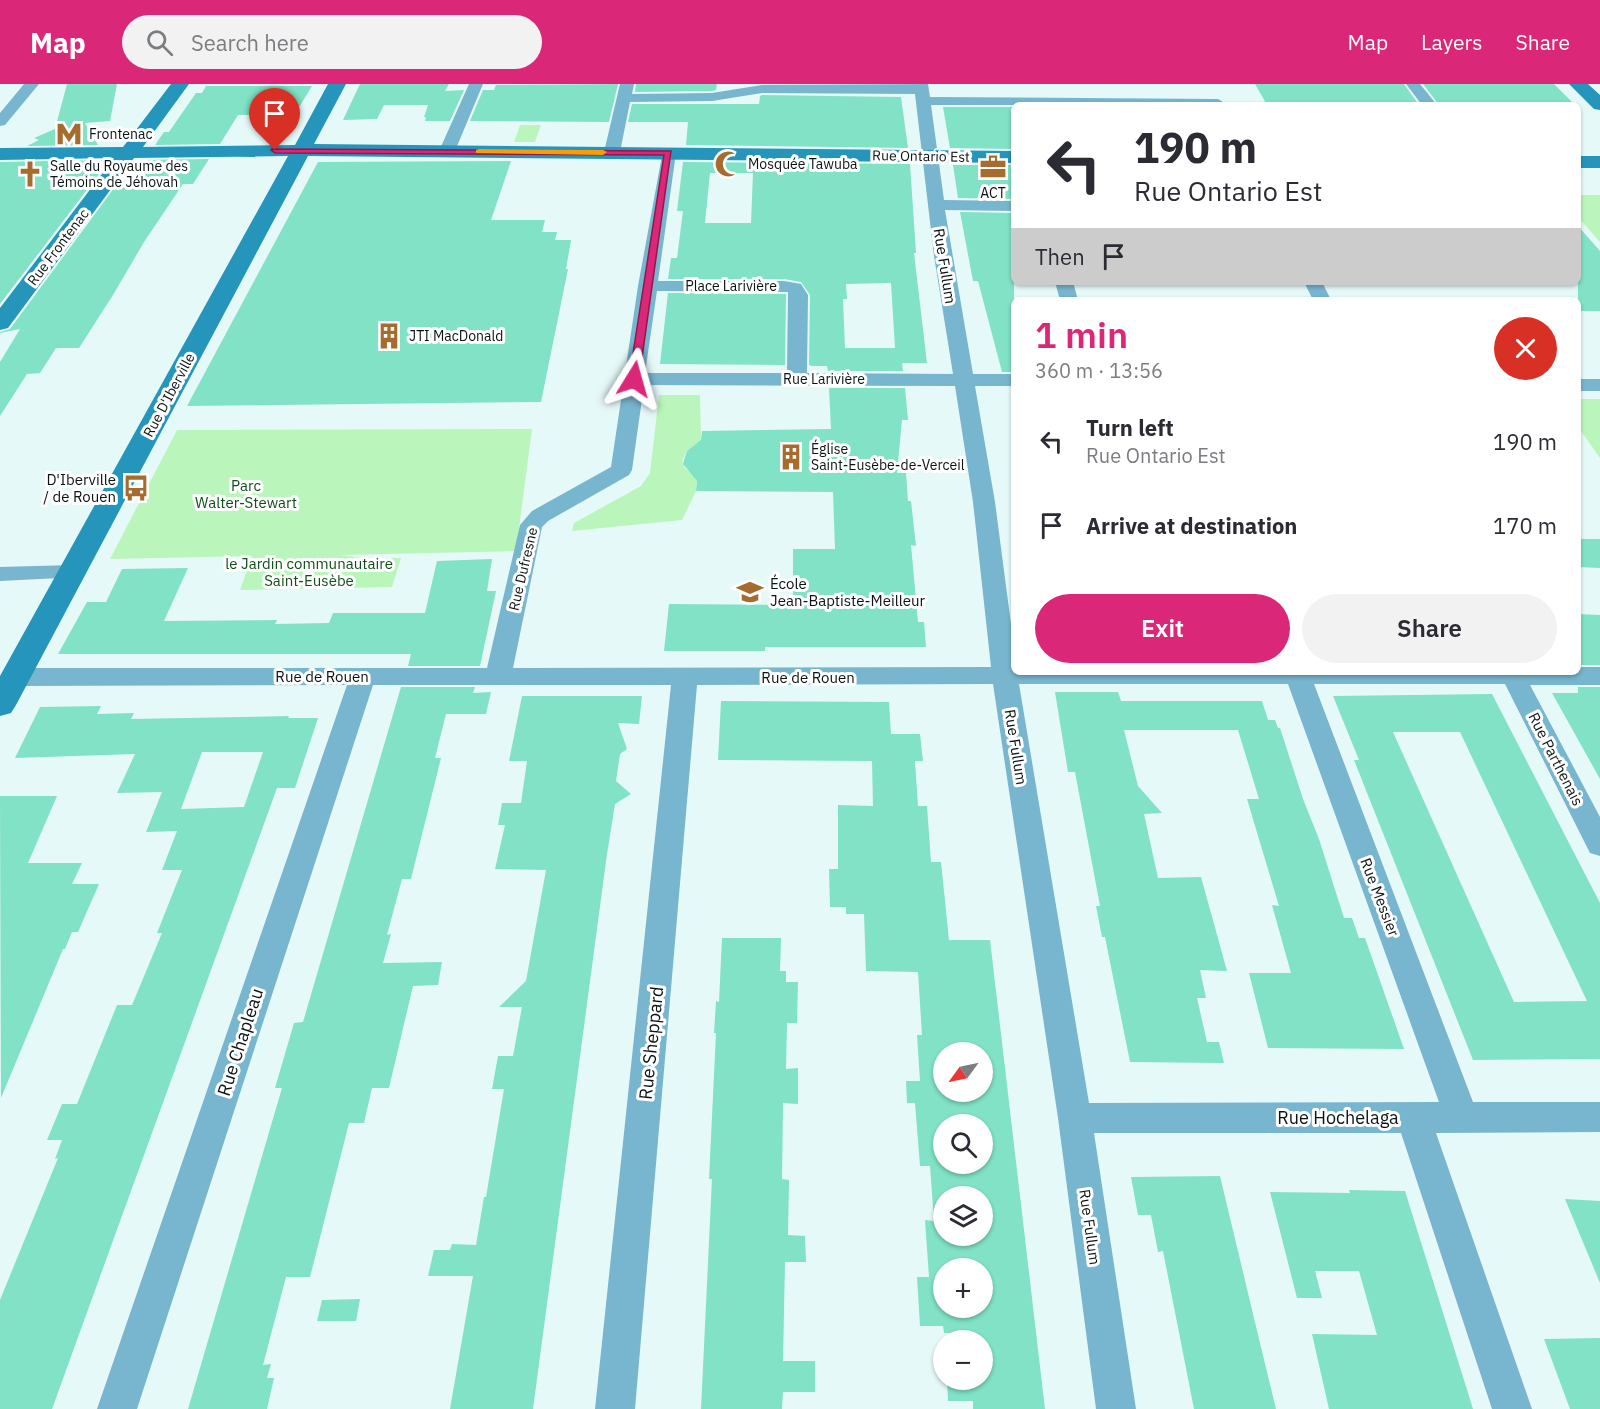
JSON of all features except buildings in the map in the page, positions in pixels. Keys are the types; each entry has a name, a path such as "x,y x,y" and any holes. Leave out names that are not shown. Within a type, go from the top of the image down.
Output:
{"main road":[{"name":"Rue Frontenac","path":"1,321 180,84"},
{"name":"Rue D'Iberville","path":"0,705 337,84"},
{"path":"1578,84 1600,105"},
{"name":"Rue Ontario Est","path":"0,154 301,150 1011,157"},
{"path":"1581,162 1600,162"}],"street":[{"path":"0,122 32,84"},
{"path":"447,151 476,84"},
{"path":"1208,84 1218,102"},
{"path":"1413,84 1428,102"},
{"path":"612,152 625,91 712,97 762,89 922,92 1170,102"},
{"name":"Rue Fullum","path":"922,92 936,206 984,502 1006,676 1075,1118 1116,1409"},
{"name":"Rue Dufresne","path":"498,677 531,525 535,520 621,470 668,153"},
{"path":"936,206 1011,206"},
{"name":"Place Larivière","path":"647,286 784,286 795,288 799,295 797,378"},
{"name":"Rue Larivière","path":"634,379 1011,380"},
{"path":"1581,385 1600,385"},
{"path":"0,574 72,572"},
{"name":"Rue de Rouen","path":"15,677 685,678 1061,675"},
{"name":"Rue de Rouen","path":"1234,675 1298,677 1441,675"},
{"name":"Rue Parthenais","path":"1514,675 1600,845"},
{"name":"Rue de Rouen","path":"1556,675 1600,676"},
{"name":"Rue Chapleau","path":"117,1409 363,676"},
{"name":"Rue Messier","path":"1298,677 1462,1116"},
{"name":"Rue Sheppard","path":"615,1409 685,678"},
{"path":"1413,1117 1512,1409"},
{"name":"Rue Hochelaga","path":"1075,1118 1600,1117"}],"green space":[{"path":"520,125 541,125 535,142 514,142"},
{"path":"1581,195 1600,195 1600,242 1581,220"},
{"path":"659,395 700,395 701,441 687,451 682,460 685,468 697,479 696,491 682,520 572,531 574,523 641,486 650,473"},
{"path":"1581,399 1600,399 1600,458 1581,431"},
{"name":"Parc Walter-Stewart","path":"532,429 516,551 340,555 361,558 401,558 392,587 240,590 252,556 110,559 177,430"}],"slow traffic":[{"path":"479,151 603,152"}],"place":[{"name":"Frontenac","path":"69,134"},
{"name":"Mosquée Tawuba","path":"728,164"},
{"name":"ACT","path":"993,167"},
{"name":"Salle du Royaume des Témoins de Jéhovah","path":"30,174"},
{"name":"JTI MacDonald","path":"389,336"},
{"name":"Église Saint-Eusèbe-de-Verceil","path":"791,457"},
{"name":"D'Iberville / de Rouen","path":"136,488"},
{"name":"École Jean-Baptiste-Meilleur","path":"750,592"}],"route":[{"path":"275,150 668,153 634,379"}],"park label":[{"name":"le Jardin communautaire Saint-Eusèbe","path":"309,572"}]}
